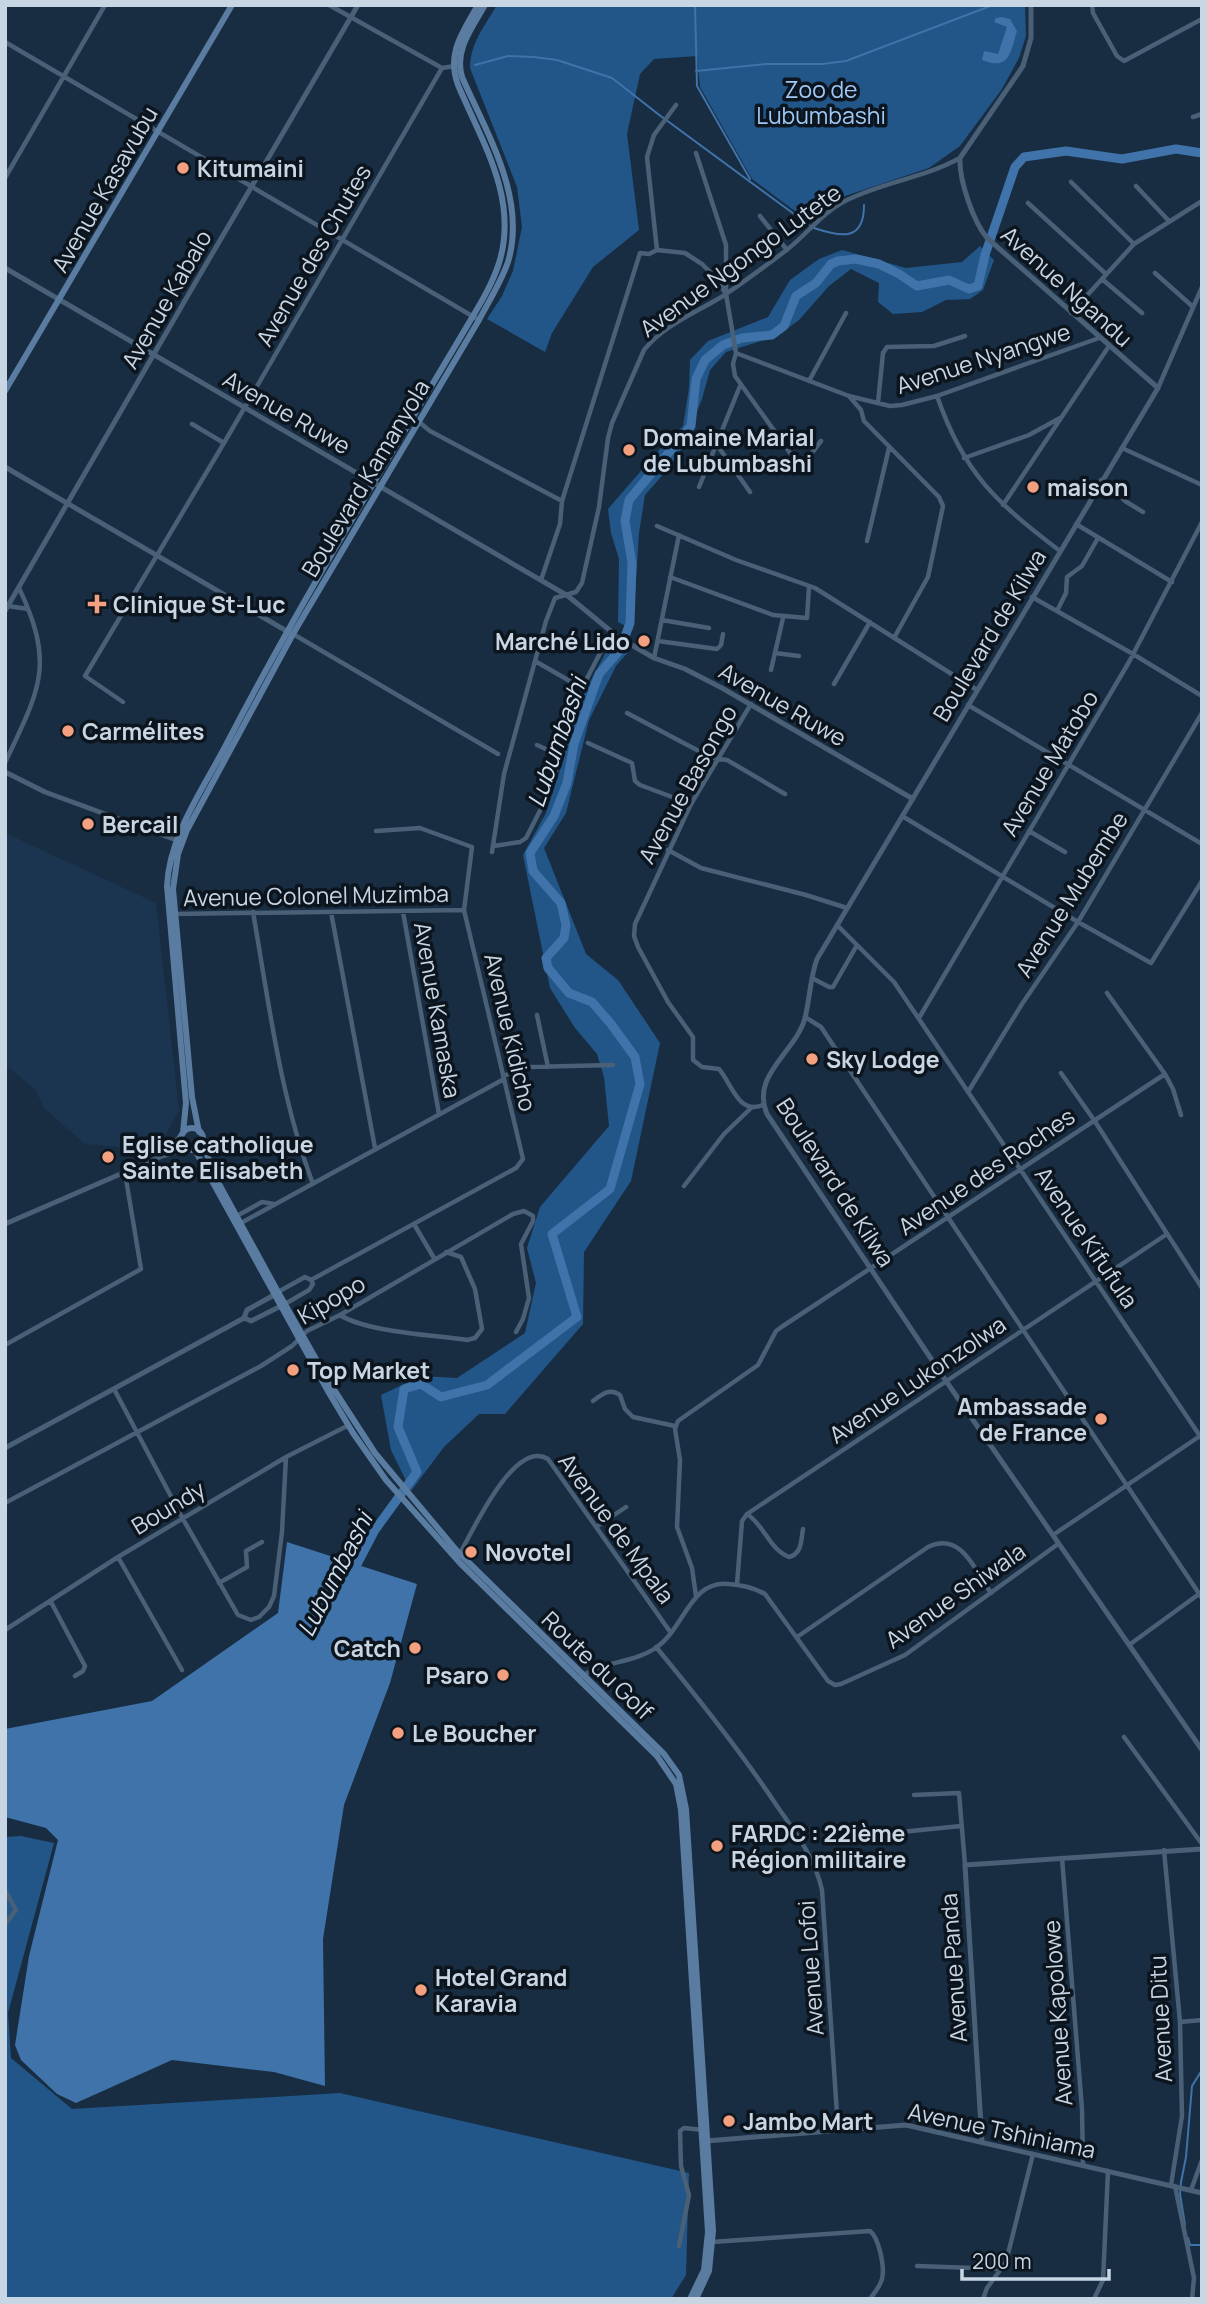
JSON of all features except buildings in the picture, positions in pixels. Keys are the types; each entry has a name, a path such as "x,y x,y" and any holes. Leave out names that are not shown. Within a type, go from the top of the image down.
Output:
{"main road":[{"name":"Avenue Kasavubu","path":"5,391 232,5"},
{"path":"456,66 456,44 478,5"},
{"path":"456,66 462,47 485,5"},
{"name":"Boulevard Kamanyola","path":"182,1134 186,1103 171,914 173,878 180,841 290,633 501,278 509,259 513,229 512,206 503,173 456,66"},
{"name":"Boulevard Kamanyola","path":"376,485 418,421 476,318"},
{"name":"Boulevard Kamanyola","path":"182,1031 199,1132"},
{"path":"191,1149 202,1143 199,1132 190,1129 182,1134 181,1142 191,1149 234,1217"},
{"name":"Route du Golf","path":"202,1143 234,1217 282,1305 351,1424 404,1496 459,1557 559,1657 666,1757 676,1771 686,1809 711,2242 709,2271 696,2299"},
{"path":"690,2299 702,2275 711,2242"}],"street":[{"path":"5,178 105,5"},
{"path":"329,5 442,68 456,66"},
{"name":"Avenue Kabalo","path":"7,609 66,503 112,429 358,5"},
{"name":"Avenue Ngongo Lutete","path":"561,756 546,799 525,839 493,849 505,774 553,601 557,596 576,592 582,583 599,507 608,438 644,350 666,330 726,294 787,250 830,210 855,197 932,172 960,158 1023,66 1031,38 1031,5"},
{"path":"1092,5 1093,13 1117,56 1125,61 1202,19"},
{"path":"5,42 476,318"},
{"name":"Avenue des Chutes","path":"123,702 85,676 442,68"},
{"path":"657,250 647,157 654,135 676,105"},
{"path":"1193,117 1202,114"},
{"path":"696,153 728,255 726,294 735,352 734,369 741,386 798,464 804,463 821,441"},
{"name":"Avenue Ngandu","path":"960,158 960,172 965,187 979,226 987,238 1158,388"},
{"path":"1071,182 1134,244"},
{"path":"1136,186 1169,221"},
{"path":"1071,314 1134,244 1202,201"},
{"path":"1028,203 1106,274"},
{"path":"760,216 787,250"},
{"path":"541,581 560,524 562,501 639,254 649,254 657,250 679,251 690,255 715,277 726,294"},
{"name":"Avenue Ruwe","path":"5,268 564,594 633,646 654,658 685,669 751,704 912,799"},
{"path":"1155,273 1192,306"},
{"path":"1102,279 1142,313"},
{"path":"1158,388 1202,287"},
{"path":"809,380 846,313"},
{"name":"Avenue Nyangwe","path":"877,403 885,348 933,346 965,336"},
{"name":"Avenue Nyangwe","path":"735,352 849,396 890,406 937,396 1100,338"},
{"path":"1003,505 1109,346"},
{"path":"699,487 741,386"},
{"name":"Boulevard de Kilwa","path":"1158,388 817,959 805,1017 765,1083 763,1105 946,1381 1202,1750"},
{"path":"849,396 861,410 864,421 939,497 943,506 928,577 894,638"},
{"path":"937,396 947,426 981,482 1003,505 1060,551"},
{"path":"964,458 1019,439 1061,418"},
{"path":"418,421 442,437 562,501"},
{"path":"192,424 224,443"},
{"path":"717,444 750,492"},
{"path":"867,541 889,447"},
{"path":"1122,448 1202,485"},
{"path":"5,467 498,754"},
{"path":"1101,480 1125,501 1143,512"},
{"name":"Avenue Matobo","path":"919,1018 1133,654 1202,522"},
{"path":"1076,524 1172,582"},
{"path":"657,526 736,560 815,588 977,690"},
{"path":"654,658 679,535"},
{"path":"1057,611 1066,593 1067,577 1082,566 1098,538"},
{"path":"670,577 783,618 807,618 809,587"},
{"path":"5,763 34,700 38,685 39,641 19,588"},
{"path":"1032,597 1202,696"},
{"path":"7,609 29,609"},
{"path":"771,670 783,618"},
{"path":"662,620 709,628"},
{"path":"834,684 870,622"},
{"path":"537,745 561,756 582,688 611,632"},
{"path":"658,641 710,650 720,647 723,634"},
{"path":"775,653 799,656"},
{"path":"535,661 582,688"},
{"name":"Avenue Basongo","path":"751,704 691,804 635,924 634,936 668,1002 693,1037 692,1060 702,1067 719,1069 737,1098 751,1108"},
{"path":"968,705 1202,844"},
{"path":"627,713 712,758 727,760 785,794"},
{"name":"Avenue Mubembe","path":"968,1092 1022,1004 1078,922 1202,713"},
{"path":"588,743 632,763 635,780 640,785 691,804"},
{"path":"5,772 45,792 180,841"},
{"path":"902,816 1151,963 1202,881"},
{"path":"376,831 420,828 471,845 473,850 464,910"},
{"path":"1029,831 1065,852"},
{"path":"668,850 701,868 846,908"},
{"name":"Avenue Colonel Muzimba","path":"171,914 464,910"},
{"name":"Avenue Kidicho","path":"414,1224 516,1168 522,1161 523,1154 464,910"},
{"path":"253,912 292,1126 313,1184"},
{"path":"331,912 375,1148"},
{"name":"Avenue Kamaska","path":"403,912 439,1114"},
{"name":"Avenue Kifufula","path":"837,924 887,974 919,1018 1201,1437"},
{"path":"811,978 829,988 834,987 857,945"},
{"path":"1107,993 1165,1074 1173,1088 1181,1115"},
{"path":"537,1015 548,1066"},
{"path":"805,1017 821,1027 1199,1594"},
{"path":"238,1225 503,1077 528,1067 613,1065"},
{"path":"1061,1073 1202,1287"},
{"name":"Avenue des Roches","path":"675,1426 680,1419 760,1364 779,1329 1165,1074"},
{"path":"684,1186 729,1129 751,1108 763,1105"},
{"path":"162,1156 182,1134"},
{"path":"5,1224 162,1156 191,1149"},
{"path":"5,1345 141,1269 125,1173"},
{"path":"234,1217 262,1202 275,1204"},
{"name":"Kipopo","path":"5,1503 261,1366 286,1350 300,1336 434,1258 513,1214 524,1211 533,1216 522,1244 529,1298 516,1332"},
{"path":"311,1280 414,1224 434,1258"},
{"name":"Avenue Lukonzolwa","path":"747,1514 1167,1234"},
{"path":"340,1315 355,1322 378,1327 467,1340 475,1338 482,1329 475,1289 461,1257 445,1252"},
{"path":"5,1448 244,1318 247,1310 305,1277 311,1280"},
{"path":"244,1318 251,1321 282,1305 310,1289 313,1284 311,1280"},
{"path":"114,1389 219,1583 238,1615 244,1619 259,1617 271,1606 274,1596 282,1532 286,1457"},
{"path":"593,1401 604,1392 617,1392 625,1409 633,1417 675,1426 680,1460 677,1527 692,1568 696,1596"},
{"name":"Boundy","path":"5,1630 118,1556 286,1457 351,1424"},
{"path":"1053,1535 1201,1437"},
{"name":"Avenue de Mpala","path":"459,1557 500,1481 538,1455 548,1459 671,1633"},
{"path":"596,1527 626,1507"},
{"path":"581,1677 656,1647 671,1633 696,1596 713,1584 737,1584 743,1521 747,1514 756,1521 776,1549 789,1557 800,1550 803,1529"},
{"path":"219,1583 247,1567 246,1551 261,1542"},
{"path":"797,1637 928,1547 940,1543 951,1543 960,1549 991,1593"},
{"name":"Avenue Shiwala","path":"737,1584 765,1594 828,1681 835,1685 905,1655 1058,1544"},
{"path":"118,1556 182,1670"},
{"path":"1129,1645 1199,1594 1202,1586"},
{"path":"51,1602 85,1666 83,1671 75,1676"},
{"name":"Avenue Lofoi","path":"656,1647 726,1731 814,1862 822,1890 838,2129"},
{"path":"965,1865 1202,1846 1124,1737"},
{"name":"Avenue Panda","path":"915,1794 959,1793 982,2141"},
{"path":"901,1832 961,1826"},
{"name":"Avenue Ditu","path":"1164,1850 1180,2022 1182,2116 1177,2187"},
{"name":"Avenue Kapolowe","path":"1062,1858 1082,2109 1083,2165"},
{"path":"5,1890 16,1910 5,1924"},
{"path":"1180,2022 1202,2020"},
{"name":"Avenue Tshiniama","path":"706,2141 906,2125 1202,2193"},
{"path":"679,2246 689,2195 682,2170 680,2131 684,2128 705,2130"},
{"path":"983,2299 987,2288 1003,2269 1033,2154"},
{"path":"1191,2190 1202,2160"},
{"path":"1094,2299 1103,2280 1108,2171"},
{"path":"1177,2187 1194,2278 1192,2299"},
{"path":"711,2242 870,2231 876,2238 883,2274 879,2287 870,2299"},
{"path":"918,2266 1003,2269"}],"shaded area":[{"path":"5,833 156,903 179,1110 166,1134 152,1150 85,1144 44,1108 35,1089 5,1065"}],"green space":[{"name":"Zoo de Lubumbashi","path":"497,5 1025,5 1026,36 1019,58 1002,89 960,146 929,168 842,197 826,205 807,220 752,179 700,87 697,56 654,59 640,74 627,134 639,230 593,267 552,333 545,352 487,319 502,296 513,271 522,227 517,187 470,68 475,43"},
{"path":"980,246 994,260 983,290 970,299 946,300 922,312 893,314 878,302 879,283 851,269 829,286 799,320 777,336 726,352 710,370 702,399 681,450 645,495 639,533 633,630 618,622 619,559 611,533 608,509 683,426 690,360 708,341 768,317 790,280 819,259 842,250 906,268 962,262"},
{"path":"613,639 630,650 616,666 589,720 566,813 544,848 586,954 618,980 660,1043 631,1181 584,1252 583,1324 505,1414 479,1414 444,1447 411,1491 391,1450 381,1395 421,1376 457,1378 525,1333 536,1283 527,1248 540,1207 609,1126 604,1077 597,1054 575,1028 550,988 523,855 546,813 562,764 571,718"},
{"path":"21,1836 54,1843 8,2013 11,2058 72,2109 340,2093 689,2173 686,2275 671,2299 5,2299 5,1837"}],"water":[{"path":"996,18 1010,19 1017,31 1010,53 1004,61 998,63 982,60 984,51 998,54 1007,27 994,22"},
{"path":"287,1542 417,1584 390,1683 344,1805 323,1939 325,2086 274,2072 172,2060 76,2103 57,2094 21,2060 15,2045 29,1956 58,1840 46,1828 5,1817 5,1729 152,1701 278,1613"}],"waterway":[{"path":"695,5 697,86 750,179"},
{"path":"696,71 766,64 846,61 993,5"},
{"path":"475,65 508,56 534,57 557,60 612,78 809,225"},
{"name":"Lubumbashi","path":"352,1574 375,1530 417,1472 398,1427 404,1389 421,1384 441,1397 487,1385 577,1317 552,1234 610,1189 640,1084 635,1057 611,1024 592,1002 569,993 548,968 546,958 564,938 566,925 561,903 533,871 530,853 554,816 567,783 574,744 599,674 620,650 630,623 632,563 625,521 629,500 691,426 696,379 705,360 723,345 742,338 772,335 784,326 796,296 816,283 831,264 838,261 856,259 879,264 917,286 949,280 969,289 978,286 985,255 1015,167 1024,157 1066,151 1122,159 1176,149 1202,153"},
{"path":"814,228 849,234 860,225 864,205"},
{"path":"1185,2225 1180,2194 1181,2182 1186,2157 1192,2086 1202,2070"},
{"path":"1188,2238 1190,2245 1202,2245"}],"place":[{"name":"Kitumaini","path":"183,168"},
{"name":"Domaine Marial de Lubumbashi","path":"629,450"},
{"name":"maison","path":"1033,487"},
{"name":"Clinique St-Luc","path":"97,604"},
{"name":"Marché Lido","path":"644,641"},
{"name":"Carmélites","path":"68,731"},
{"name":"Bercail","path":"88,824"},
{"name":"Sky Lodge","path":"812,1059"},
{"name":"Eglise catholique Sainte Elisabeth","path":"108,1157"},
{"name":"Top Market","path":"293,1370"},
{"name":"Ambassade de France","path":"1101,1419"},
{"name":"Novotel","path":"471,1552"},
{"name":"Catch","path":"415,1648"},
{"name":"Psaro","path":"503,1675"},
{"name":"Le Boucher","path":"398,1733"},
{"name":"FARDC : 22ième Région militaire","path":"717,1846"},
{"name":"Hotel Grand Karavia","path":"421,1990"},
{"name":"Jambo Mart","path":"729,2121"}]}
